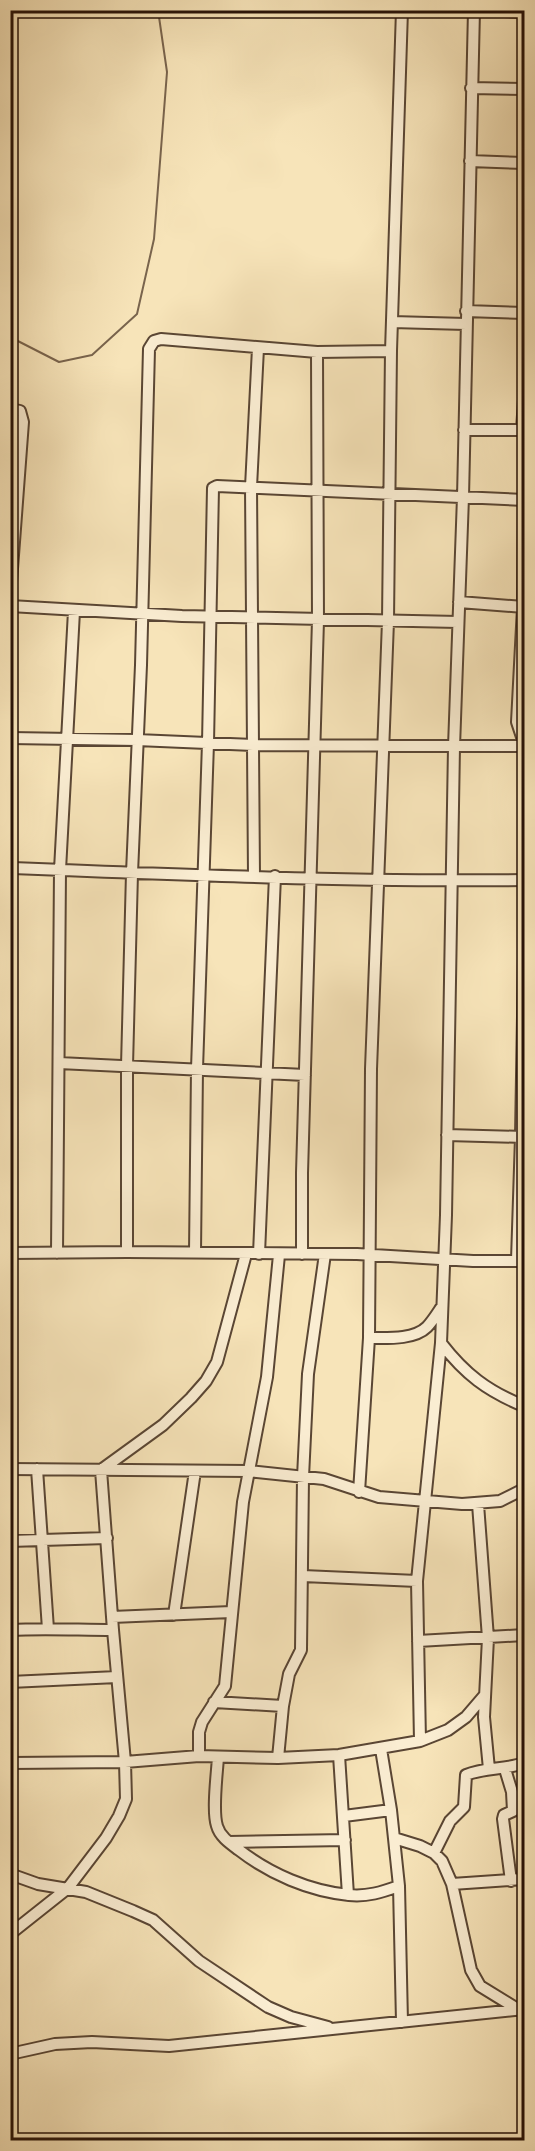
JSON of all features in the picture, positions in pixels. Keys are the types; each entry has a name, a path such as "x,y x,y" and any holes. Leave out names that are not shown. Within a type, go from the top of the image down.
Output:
{"street":[{"path":"359,1492 369,1338 371,1069 388,621 391,351 402,10"},
{"path":"420,1741 417,1581 441,1343 474,10"},
{"path":"481,10 525,12"},
{"path":"471,88 525,89"},
{"path":"470,161 525,163"},
{"path":"466,311 525,313"},
{"path":"392,322 466,324"},
{"path":"127,1252 132,873 149,349 154,341 161,339 317,352 391,351"},
{"path":"254,876 251,488 258,348"},
{"path":"302,1254 318,620 317,352"},
{"path":"464,430 524,430 525,400"},
{"path":"10,409 20,411 23,422 10,595"},
{"path":"10,738 136,740 208,743 253,746 525,745 517,722 524,607 524,500 217,486 213,488 208,743 197,1069 195,1252"},
{"path":"459,602 524,607"},
{"path":"10,606 211,617 458,622"},
{"path":"57,1253 60,870 74,610"},
{"path":"10,868 310,878 525,880"},
{"path":"259,1254 275,876"},
{"path":"10,1253 325,1254 520,1261 525,956"},
{"path":"59,1063 305,1075"},
{"path":"447,1135 523,1137"},
{"path":"101,1470 163,1425 206,1381 217,1362 246,1254"},
{"path":"278,1758 289,1674 301,1650 303,1477 308,1374 325,1254"},
{"path":"199,1756 199,1732 202,1722 225,1686 231,1612 248,1471 267,1377 279,1255"},
{"path":"369,1338 400,1337 417,1333 425,1329 442,1307"},
{"path":"441,1343 456,1363 488,1389 525,1406"},
{"path":"10,1469 248,1471 324,1479 379,1497 478,1504 500,1501 525,1489"},
{"path":"37,1469 48,1629"},
{"path":"10,1934 68,1888 106,1838 123,1807 126,1789 125,1761 101,1470"},
{"path":"174,1615 195,1471"},
{"path":"478,1504 488,1638 484,1696 489,1769"},
{"path":"10,1541 107,1538"},
{"path":"303,1576 417,1581"},
{"path":"112,1617 231,1612"},
{"path":"10,1630 113,1630"},
{"path":"418,1641 525,1635"},
{"path":"10,1682 117,1677"},
{"path":"10,1763 125,1761 199,1756 278,1758 339,1755 420,1741 448,1730 466,1717 484,1696"},
{"path":"214,1702 283,1706"},
{"path":"381,1749 391,1810 399,1886 402,2022"},
{"path":"339,1755 348,1895"},
{"path":"218,1757 216,1818 220,1834 266,1870 279,1876 348,1895 376,1894 399,1886"},
{"path":"434,1853 450,1821 464,1807 465,1775 489,1769 505,1769 525,1763"},
{"path":"505,1769 513,1798 513,1810 504,1815 503,1819 511,1881"},
{"path":"344,1816 391,1810"},
{"path":"394,1838 420,1845 442,1861 452,1884 471,1970 480,1986 522,2010"},
{"path":"229,1842 345,1840"},
{"path":"10,1874 38,1884 86,1892 110,1900 153,1920 199,1961 268,2007 291,2017 334,2029"},
{"path":"452,1884 525,1879"},
{"path":"10,2054 55,2044 92,2042 169,2046 522,2010"}],"waterway":[{"path":"10,337 59,362 92,355 137,314 154,239 167,72 158,10"}]}
